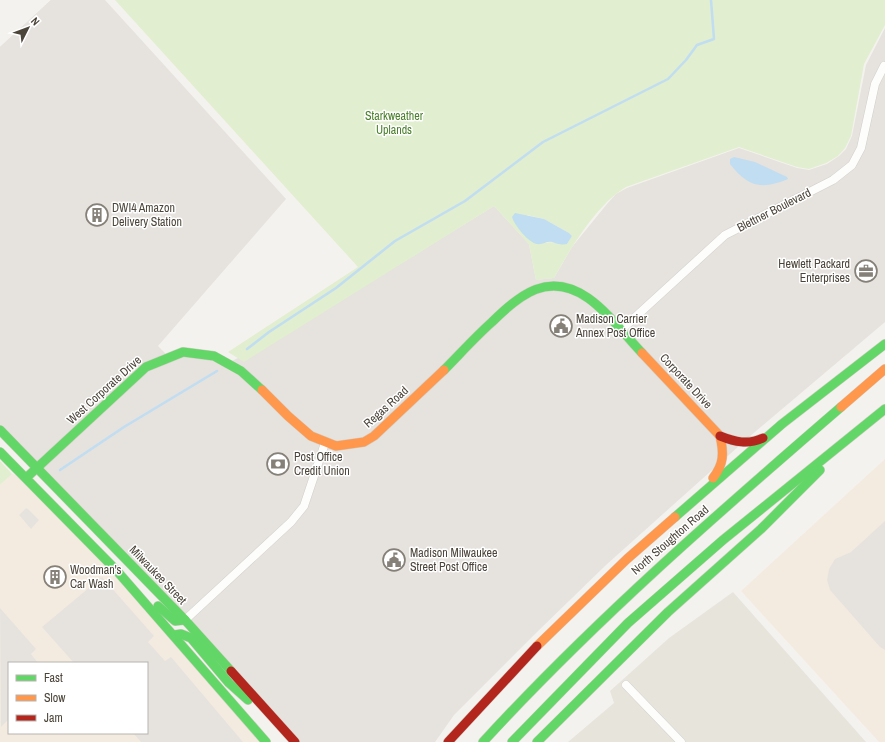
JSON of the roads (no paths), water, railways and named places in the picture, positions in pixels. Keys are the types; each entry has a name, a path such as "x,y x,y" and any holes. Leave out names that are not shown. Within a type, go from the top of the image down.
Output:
{"main road":[{"name":"Corporate Drive","path":"559,287 584,294 621,330 720,436"},
{"name":"Regas Road","path":"325,443 350,446 372,437 430,384 499,314 522,295 541,288 559,287"},
{"path":"448,742 554,628 627,559 782,424 885,344"},
{"name":"West Corporate Drive","path":"26,478 146,367 167,355 180,353 212,354 230,362 252,380 301,430 325,443"},
{"name":"North Stoughton Road","path":"483,742 530,690 624,598 885,369"},
{"path":"512,742 628,623 723,540 885,409"},
{"path":"537,742 668,612 761,529 869,423"},
{"path":"720,436 737,442 754,442 782,424"},
{"name":"Milwaukee Street","path":"0,430 38,467 185,620 295,742"},
{"path":"696,500 721,470 724,463 725,454 720,436"},
{"path":"0,452 111,565 174,635 266,742"},
{"path":"111,565 142,590 169,617 175,621 185,620"},
{"path":"174,635 182,634 191,638 229,683 278,724"}],"street":[{"name":"Blettner Boulevard","path":"621,330 725,235 833,180 852,165 861,148 876,84 884,66"},
{"path":"185,620 292,522 304,506 325,443"},
{"path":"626,685 681,742"}],"water":[{"path":"734,157 755,162 787,177 788,179 770,185 749,182 743,178 730,164 730,159"},
{"path":"515,213 544,219 572,236 567,244 550,242 539,244 533,243 516,225 512,217"}],"waterway":[{"path":"247,349 269,332 336,288 395,241 465,201 543,142 668,79 686,60 697,45 714,39 711,0"},
{"path":"60,470 124,427 217,371"}],"place":[{"name":"DWI4 Amazon Delivery Station","path":"97,215"},
{"name":"Hewlett Packard Enterprises","path":"866,271"},
{"name":"Madison Carrier Annex Post Office","path":"561,326"},
{"name":"Post Office Credit Union","path":"278,464"},
{"name":"Madison Milwaukee Street Post Office","path":"394,560"},
{"name":"Woodman's Car Wash","path":"55,577"}],"park label":[{"name":"Starkweather Uplands","path":"394,123"}]}
